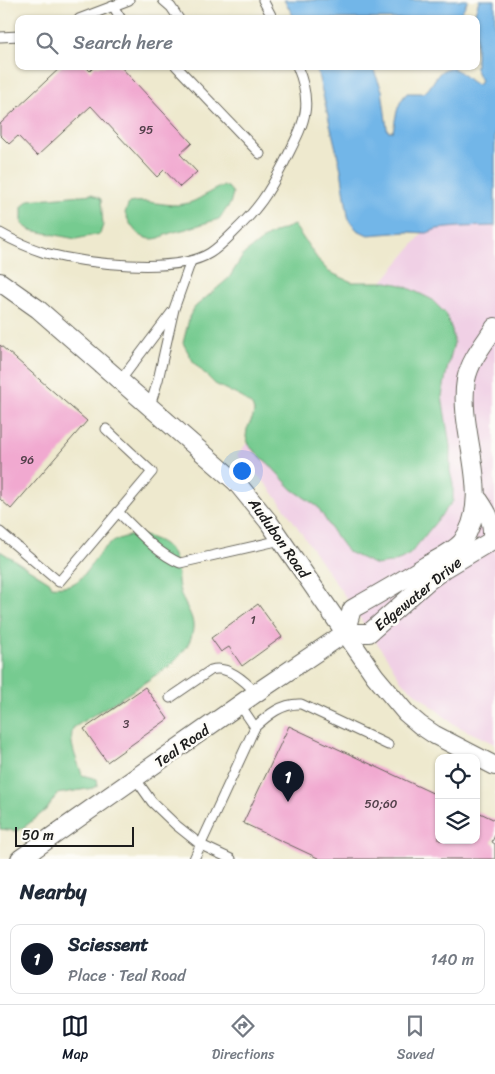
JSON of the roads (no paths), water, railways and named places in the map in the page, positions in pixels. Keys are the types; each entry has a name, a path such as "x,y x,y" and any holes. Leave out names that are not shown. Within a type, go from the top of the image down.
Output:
{"street":[{"name":"Audubon Road","path":"0,282 38,309 236,482 258,508 390,696 420,725 452,745 495,766"},
{"name":"Edgewater Drive","path":"479,500 493,522 494,535 491,541 462,550 352,609 345,634 369,633 462,550 466,536 473,523 479,500 478,481 465,407 466,378 475,356 495,327"},
{"name":"Teal Road","path":"20,859 256,693 345,634"}],"lane":[{"path":"89,15 129,0"},
{"path":"163,0 176,15"},
{"path":"263,0 271,15"},
{"path":"113,6 119,15"},
{"path":"0,36 15,36"},
{"path":"180,70 260,154"},
{"path":"0,233 43,252 99,262 154,264 191,261 210,253 254,213 268,194 306,114 304,85 298,70"},
{"path":"150,406 158,380 174,309 191,261"},
{"path":"120,381 174,309"},
{"path":"0,532 59,582 152,472 106,429"},
{"path":"118,512 167,557 180,562 281,540"},
{"path":"170,698 211,670 218,668 225,670 248,684 256,693"},
{"path":"194,859 256,727 268,716 284,706 301,704 388,745"},
{"path":"240,705 256,727"},
{"path":"136,778 152,802 201,845 231,859"}],"water":[{"path":"284,0 468,0 460,15 293,15"},
{"path":"479,0 495,0 495,226 437,229 427,233 407,232 368,235 357,230 348,216 341,170 317,70 374,70 382,90 387,128 388,131 393,131 397,111 403,97 407,93 424,93 442,71 457,70 478,85 481,81 476,70 480,70 480,15 474,15"}],"place":[{"name":"Sciessent","path":"288,802"}]}
